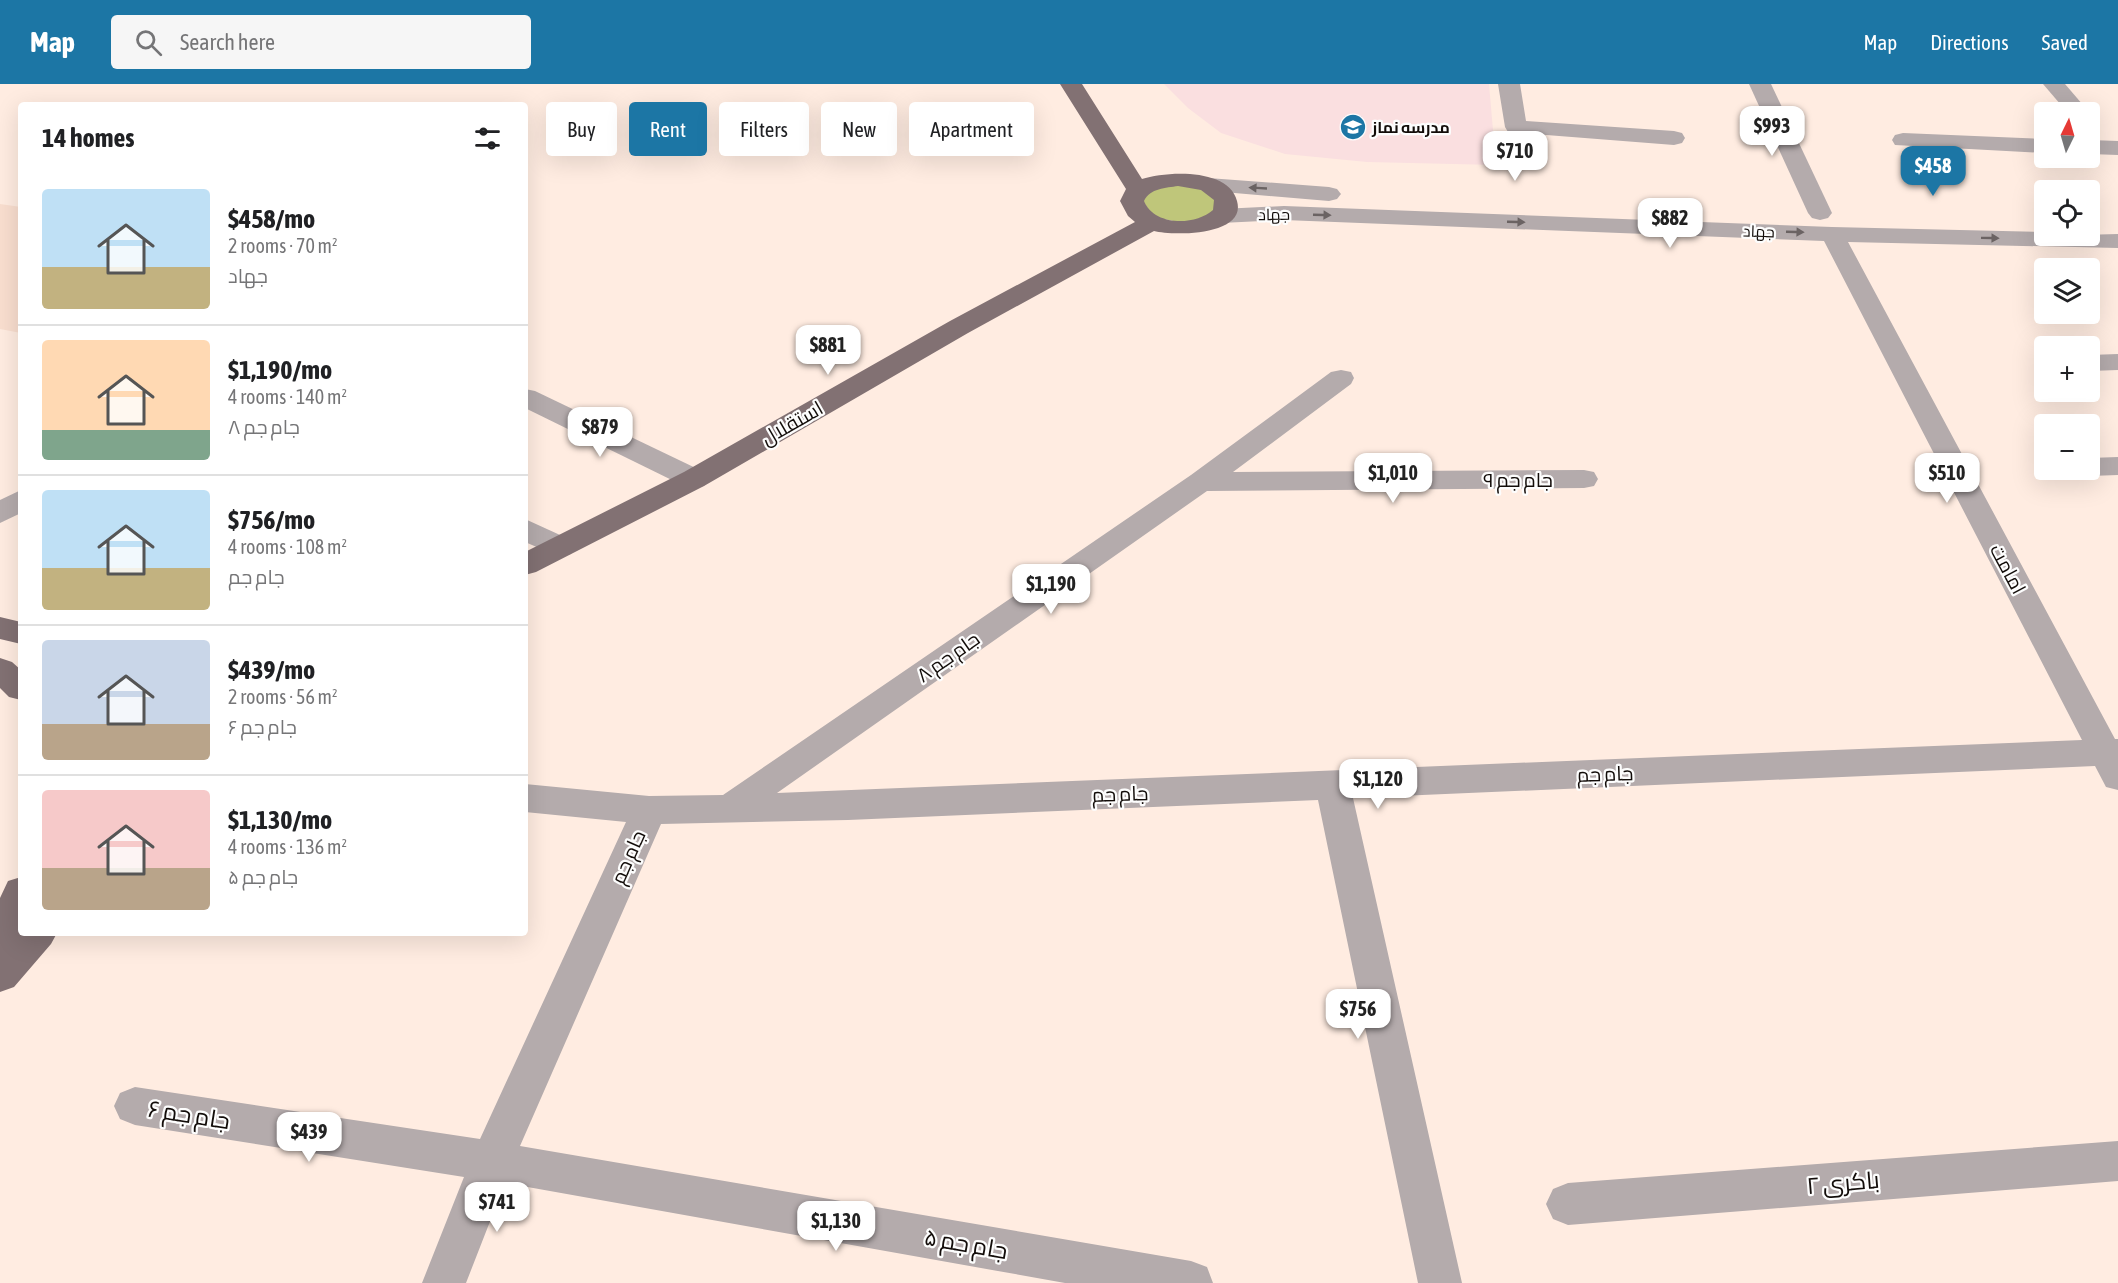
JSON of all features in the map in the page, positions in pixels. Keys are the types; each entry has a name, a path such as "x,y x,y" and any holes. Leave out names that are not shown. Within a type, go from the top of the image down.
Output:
{"main road":[{"path":"1071,84 1138,190"},
{"path":"1170,180 1194,181 1208,185 1226,200 1226,208 1221,216 1211,223 1182,229 1151,223 1134,211 1131,204 1132,197 1148,184 1170,180"},
{"name":"استقلال","path":"528,563 694,479 959,327 1151,223"},
{"path":"0,628 18,632"},
{"path":"0,670 18,685"},
{"path":"0,943 18,899"},
{"path":"0,975 35,936"}],"street":[{"path":"1509,84 1516,127 1674,138"},
{"name":"امامت","path":"1760,84 1826,223 2114,760"},
{"path":"2054,84 2069,102"},
{"path":"1903,140 2034,146"},
{"name":"جهاد","path":"1208,185 1345,196 2118,241"},
{"name":"جهاد","path":"1221,216 1284,213 1826,223 2034,222"},
{"path":"2100,223 2118,224"},
{"path":"2100,363 2118,362"},
{"name":"جام جم ۸","path":"730,808 1201,482 1341,378"},
{"path":"528,398 694,479"},
{"path":"2100,467 2118,466"},
{"name":"جام جم ۹","path":"1201,482 1584,479"},
{"path":"0,513 18,502"},
{"path":"528,531 560,547"},
{"name":"جام جم","path":"444,1283 492,1161 649,810 848,806 1334,785 2114,760"},
{"path":"1334,785 1440,1283"},
{"path":"528,798 649,810"},
{"name":"جام جم ۶","path":"135,1106 492,1161"},
{"name":"جام جم ۵","path":"492,1161 1191,1283"},
{"name":"باکری ۲","path":"1568,1204 2118,1161"}],"shaded area":[{"name":"مدرسه نماز","path":"1164,84 1489,84 1496,165 1367,162 1285,154 1221,133 1188,108"},
{"path":"0,204 18,207 18,332 0,329"}],"green space":[{"path":"1163,185 1200,187 1217,198 1217,211 1189,224 1153,217 1142,199 1146,193"}],"place":[{"name":"مدرسه نماز","path":"1353,127"}]}
